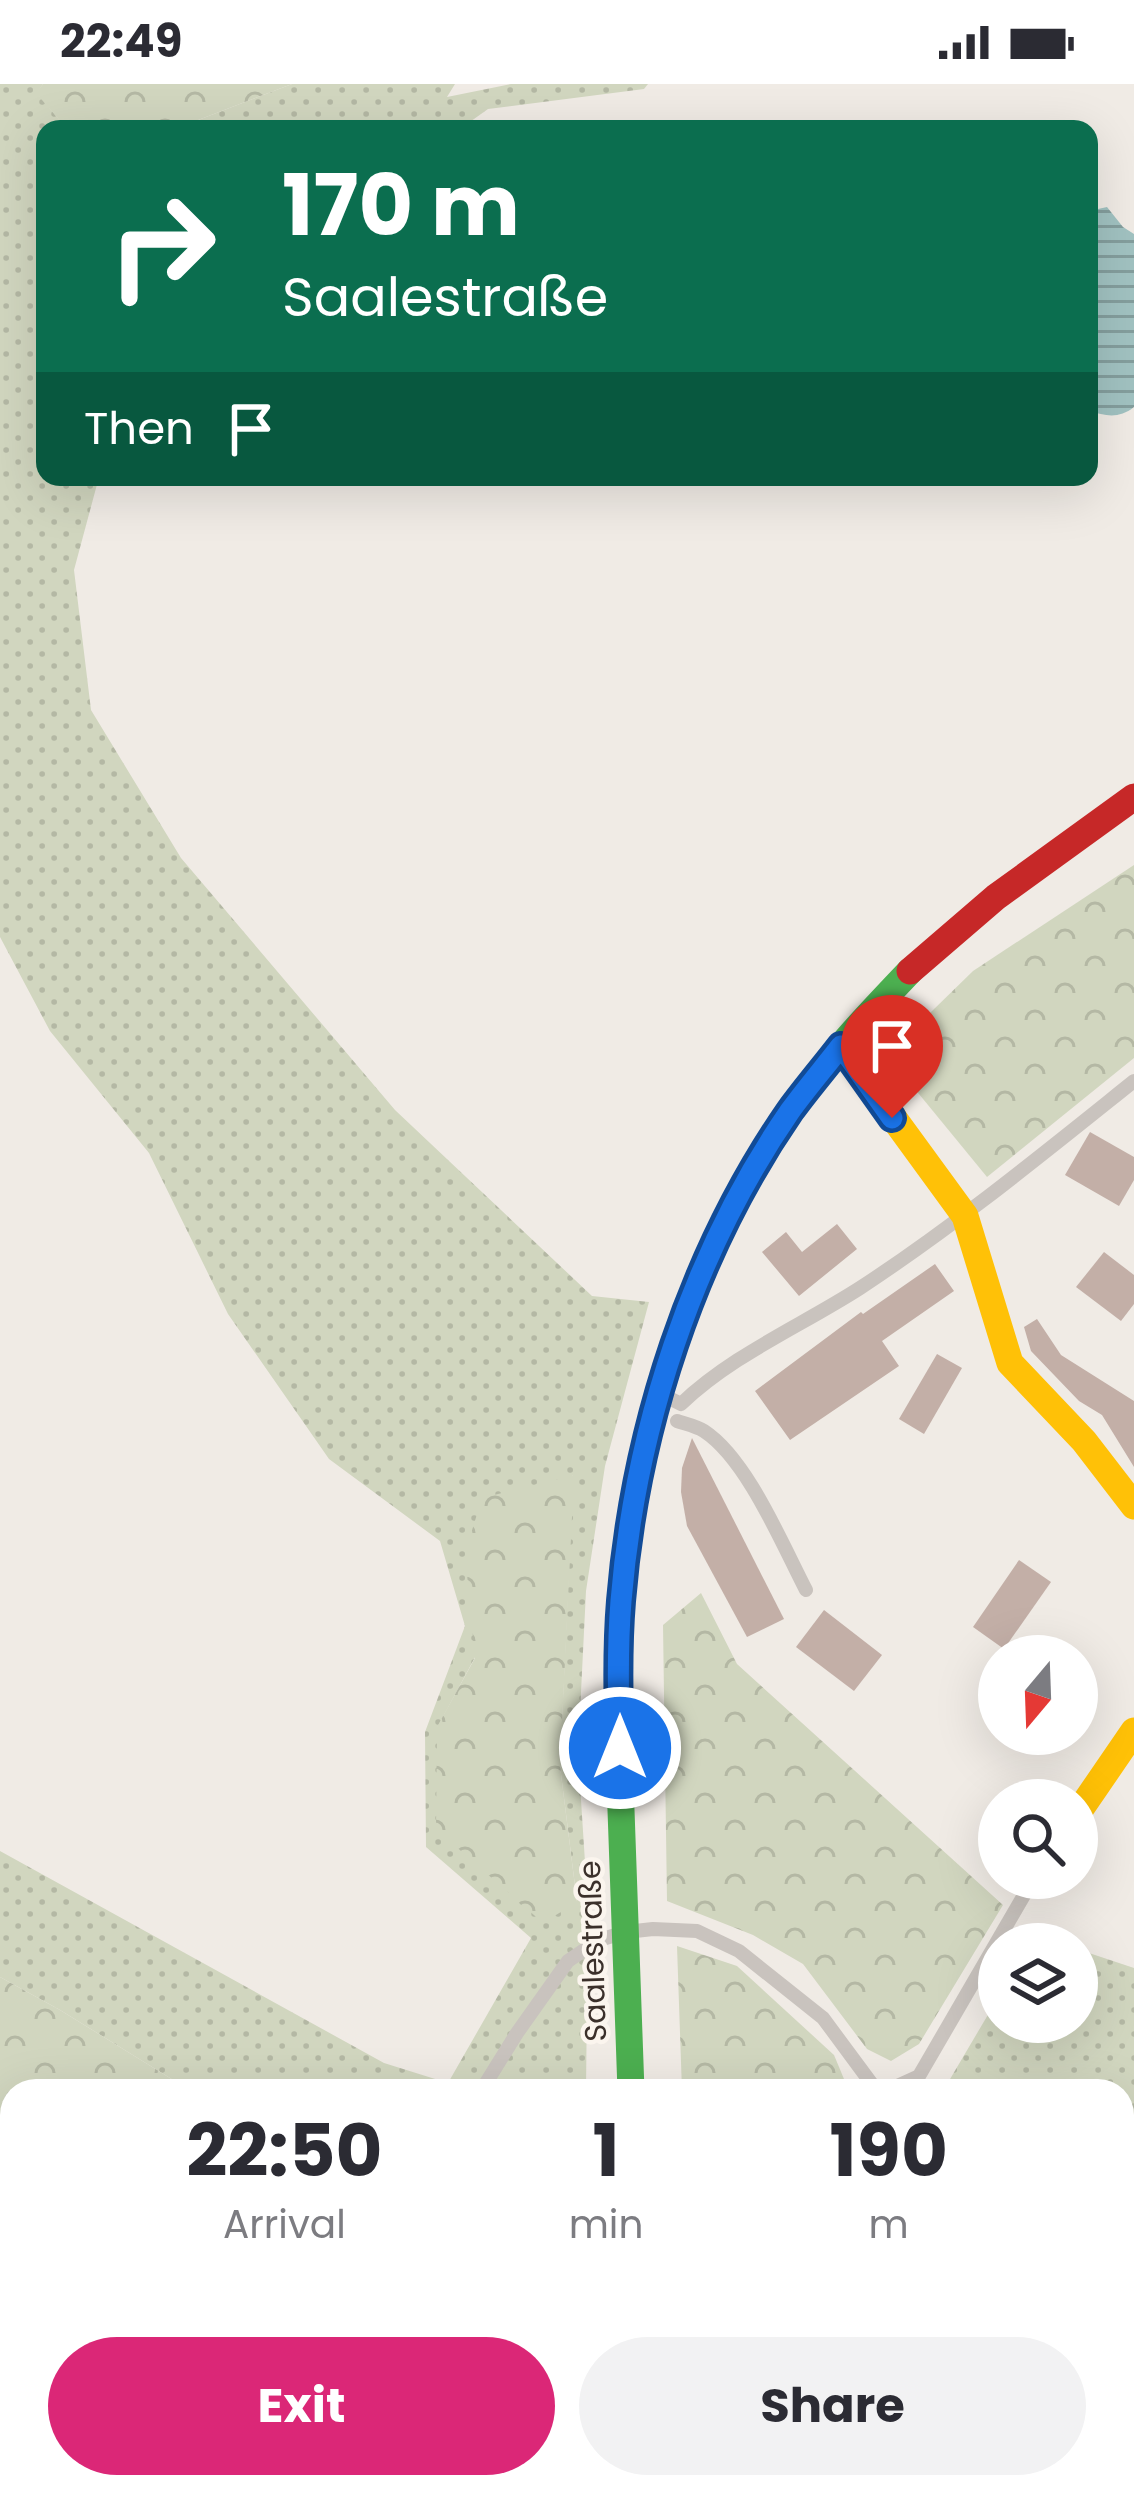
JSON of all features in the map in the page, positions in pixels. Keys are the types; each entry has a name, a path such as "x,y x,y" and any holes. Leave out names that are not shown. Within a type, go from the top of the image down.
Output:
{"street":[{"name":"Saalestraße","path":"631,2079 619,1705 621,1602 635,1497 686,1314 751,1175 791,1109 841,1046 914,967 988,902 1134,797"},
{"path":"841,1046 964,1216 1010,1363 1084,1441 1134,1506"},
{"path":"1098,1783 1134,1731"}],"lane":[{"path":"660,1394 681,1404 704,1382 857,1290 964,1216 1134,1081"},
{"path":"677,1421 702,1430 722,1447 749,1483 806,1590"},
{"path":"914,2079 1022,1899"},
{"path":"488,2079 568,1960 599,1940 653,1930 697,1931 739,1951 823,2018 872,2079"}],"green space":[{"path":"0,84 43,84 37,93 60,120 36,120 36,486 97,486 74,570 91,710 181,858 395,1110 592,1296 649,1302 605,1466 586,1591 578,1753 588,1909 586,2079 450,2079 531,1938 426,1847 425,1732 465,1626 440,1541 329,1459 228,1314 149,1153 50,1031 0,937","holes":["573,1475 560,1766 577,1902 437,1728"]},
{"path":"43,84 292,84 198,120 59,120 36,93"},
{"path":"292,84 455,84 447,97 511,84 648,84 644,89 488,109 473,120 198,120"},
{"path":"1134,865 1134,1058 987,1177 887,1055 973,971"},
{"path":"574,1475 560,1766 577,1902 543,1923 436,1829 437,1727 475,1658 465,1553 482,1498"},
{"path":"701,1593 737,1664 978,1882 978,1899 996,1899 1003,1905 992,1923 978,1923 978,1946 919,2044 891,2061 867,2049 803,1964 753,1935 667,1901 663,1625"},
{"path":"0,1851 384,2063 435,2079 172,2079 0,1977"},
{"path":"677,1946 737,1966 834,2055 844,2079 682,2079"},
{"path":"1098,1956 1134,1968 1134,2079 950,2079 978,2032 978,2043 1098,2043"},
{"path":"0,1977 172,2079 0,2079"}],"water":[{"path":"1107,207 1134,234 1134,407 1112,415 1098,413 1098,209"}],"building":[{"path":"1090,1132 1134,1157 1134,1180 1119,1206 1065,1175"},
{"path":"837,1224 857,1249 799,1296 762,1252 786,1232 802,1252"},
{"path":"1104,1252 1134,1275 1134,1304 1121,1321 1076,1287"},
{"path":"935,1264 954,1291 882,1341 899,1366 790,1440 755,1391"},
{"path":"1037,1319 1061,1355 1134,1401 1134,1467 1102,1415 1079,1401 1031,1351 1024,1327"},
{"path":"937,1354 962,1368 924,1434 899,1419"},
{"path":"692,1438 784,1619 747,1637 687,1526 682,1468"},
{"path":"1019,1560 1051,1582 1014,1635 984,1635 973,1627"},
{"path":"824,1610 882,1655 854,1691 796,1647"}],"traffic: fast":[{"path":"631,2079 619,1639 626,1552 652,1418 696,1288 756,1166 819,1072 910,971"}],"traffic: slow":[{"path":"841,1046 965,1216 1010,1363 1084,1441 1134,1506"},
{"path":"1098,1783 1134,1731"}],"traffic: jam":[{"path":"910,971 996,897 1134,797"}],"route":[{"path":"620,1748 621,1602 635,1497 660,1394 714,1247 791,1109 841,1046 892,1118"}]}
